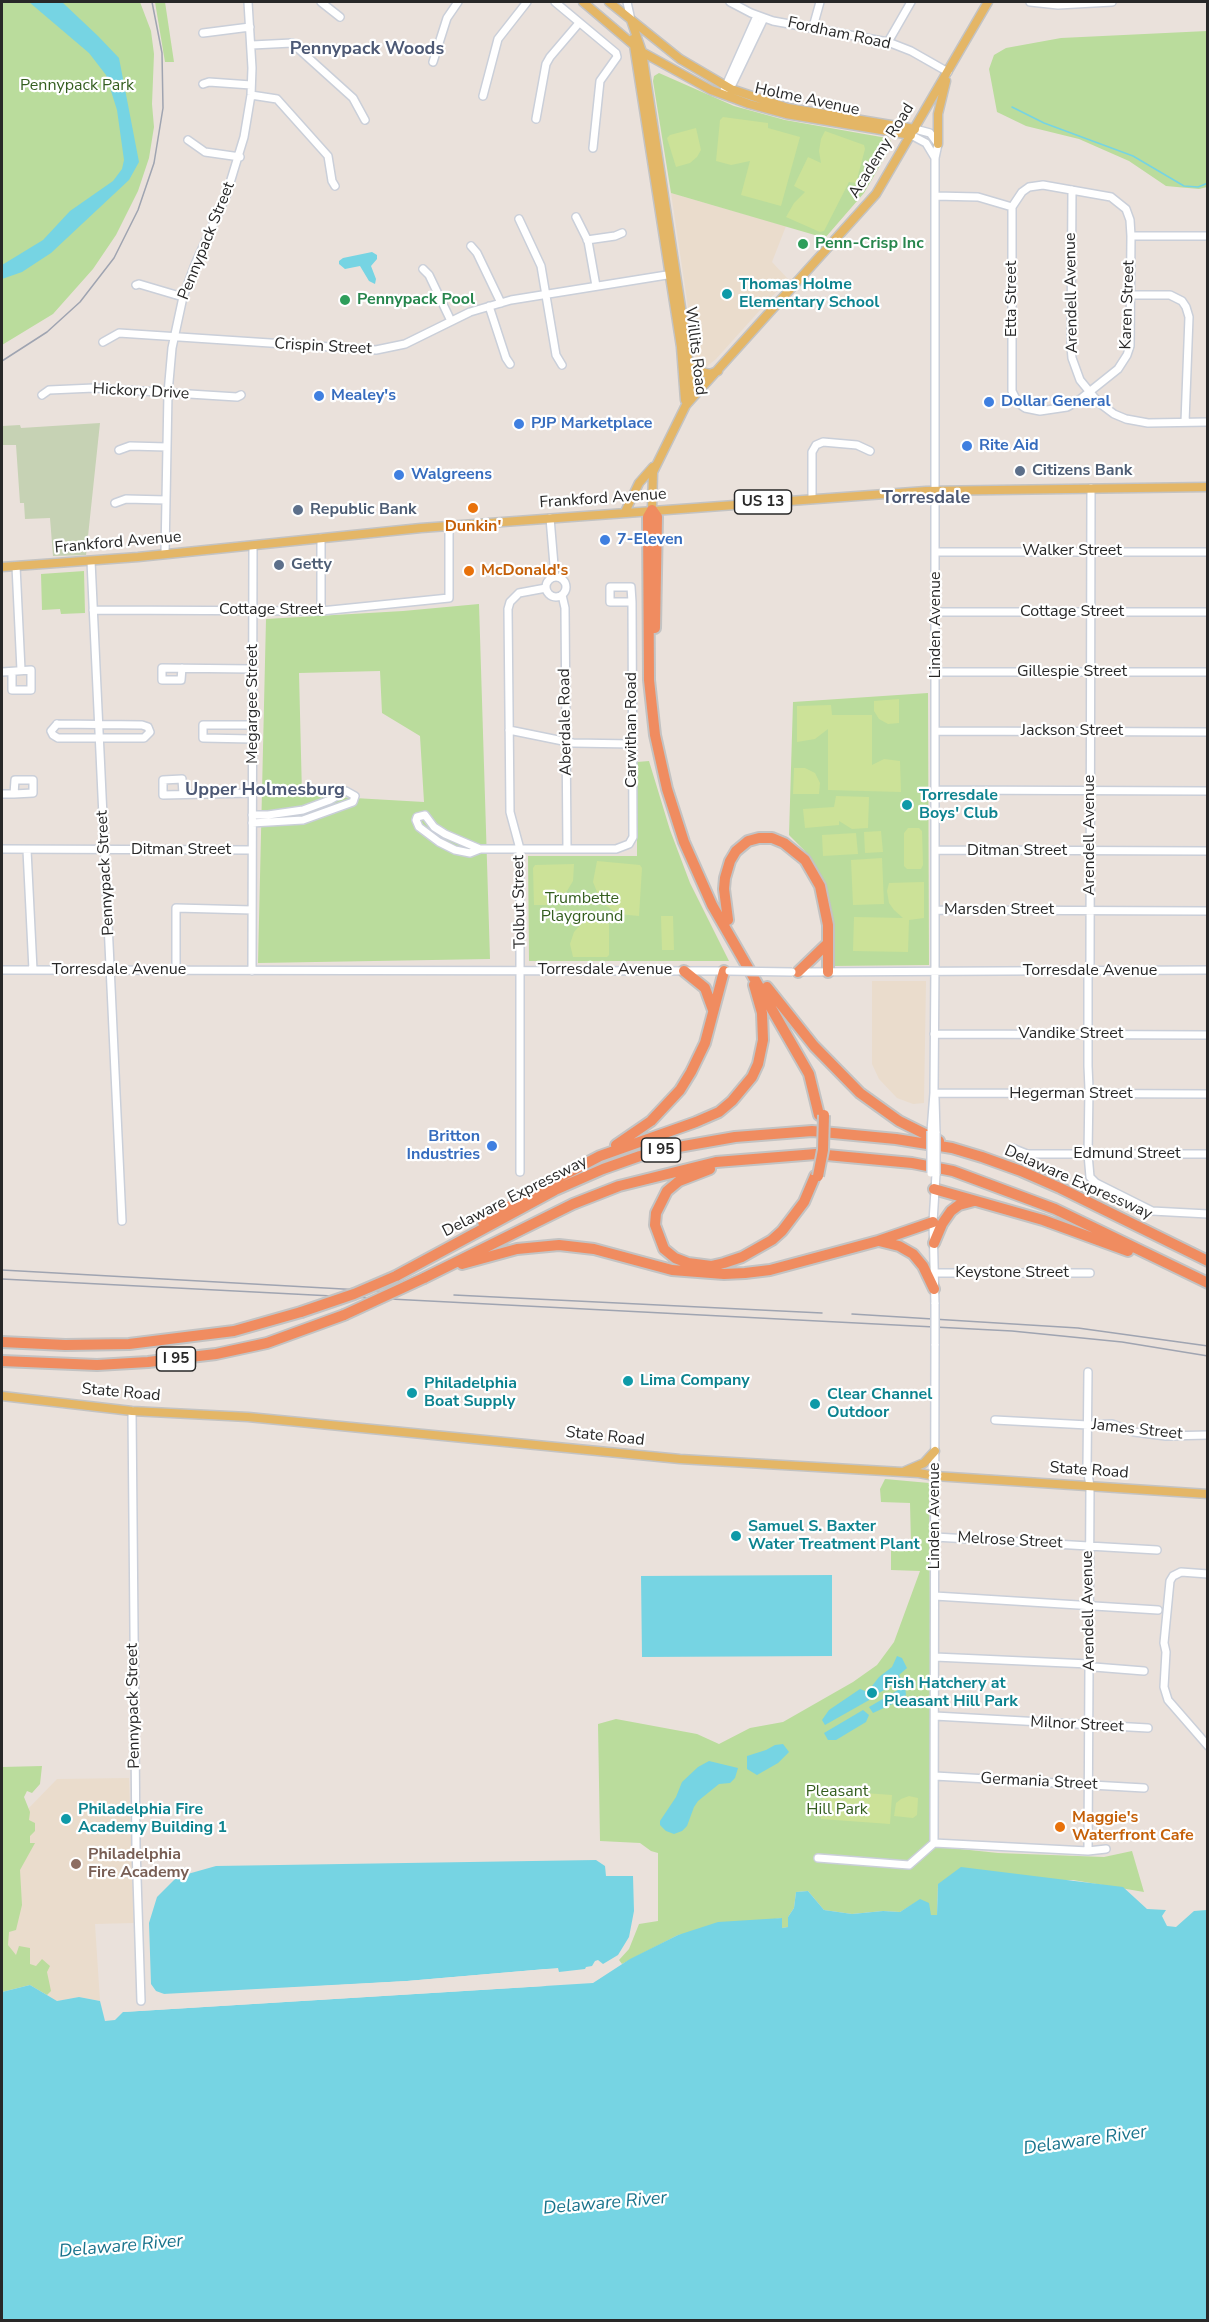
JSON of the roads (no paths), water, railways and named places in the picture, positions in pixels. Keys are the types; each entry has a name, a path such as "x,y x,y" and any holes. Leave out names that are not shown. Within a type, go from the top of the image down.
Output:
{"highway":[{"path":"694,1273 737,1264 768,1248 795,1223 805,1207 817,1176 823,1150 821,1115 812,1070 728,920 690,840 674,788 665,752 656,680 657,517 652,510 648,517 649,662 652,717 658,753 673,807 691,859 712,905 802,1058 814,1088 821,1115"},
{"path":"728,920 724,889 730,861 736,850 748,841 772,838 795,850 814,874 827,914 828,972"},
{"path":"795,972 827,944"},
{"path":"600,1156 718,1112 732,1101 752,1077 764,1040 762,1013 754,985 737,950"},
{"path":"684,970 705,988 713,1010"},
{"path":"400,1274 505,1209 600,1156 651,1121 680,1090 699,1056 710,1028 713,1010 726,971"},
{"path":"765,985 814,1046 860,1093 899,1121 952,1148"},
{"name":"Delaware Expressway","path":"2,1342 97,1346 234,1331 354,1294 400,1274 570,1183 622,1162 667,1149 735,1137 812,1131 880,1137 952,1148 1021,1171 1060,1188 1208,1261"},
{"name":"Delaware Expressway","path":"2,1361 54,1365 148,1362 216,1354 267,1343 344,1315 573,1204 619,1186 674,1170 743,1158 834,1155 912,1163 953,1171 1056,1209 1208,1284"},
{"path":"743,1158 679,1181 663,1197 654,1225 664,1249 675,1258 688,1263 711,1266 757,1250 782,1231 793,1218 817,1176"},
{"path":"934,1189 1064,1227 1188,1274"},
{"path":"934,1243 942,1223 951,1211 959,1205 975,1201"},
{"path":"427,1276 508,1251 559,1245 594,1249 650,1265 694,1273 724,1274 770,1270 878,1241 933,1222"},
{"path":"878,1241 898,1246 913,1254 923,1266 934,1289"}],"main road":[{"name":"Holme Avenue","path":"583,2 642,52 687,78 724,95 786,114 913,132"},
{"name":"Holme Avenue","path":"609,2 687,64 728,87 788,108 913,132"},
{"name":"Academy Road","path":"652,510 652,476 686,405 866,207 883,183 988,2"},
{"name":"Willits Road","path":"631,20 688,360 690,386 686,405"},
{"name":"Willits Road","path":"631,20 642,52 673,274 683,393 686,405"},
{"path":"938,144 938,114 948,72"},
{"path":"688,360 702,372 710,374 718,371"},
{"path":"625,512 639,483 656,464"},
{"name":"Frankford Avenue","path":"2,567 91,561 449,526 935,490 1208,487"},
{"name":"State Road","path":"2,1396 132,1411 248,1417 680,1459 1208,1494"},
{"path":"902,1472 924,1463 935,1451"}],"street":[{"name":"Pennypack Street","path":"165,554 168,393 174,338 183,297 240,157 252,85 252,45 248,2"},
{"path":"321,2 340,17"},
{"path":"433,62 447,18 458,2"},
{"path":"483,96 498,39 527,2"},
{"name":"Willits Road","path":"627,2 631,20"},
{"name":"Fordham Road","path":"729,2 761,17 888,42 911,51 948,72"},
{"path":"813,27 820,2"},
{"path":"888,42 911,2"},
{"path":"1030,2 1046,5 1112,2"},
{"path":"559,3 616,53 617,57 600,81 593,148"},
{"path":"724,95 761,17"},
{"path":"536,119 546,64 579,22"},
{"path":"203,33 250,27"},
{"path":"252,45 292,43 353,98 365,120"},
{"path":"203,84 208,82 252,85"},
{"path":"251,95 277,99 328,156 335,186"},
{"path":"913,132 930,133 938,144"},
{"path":"913,132 926,143 935,158"},
{"path":"188,140 205,152 240,157"},
{"name":"Linden Avenue","path":"934,1843 935,158 938,144"},
{"path":"935,196 978,197 1012,207 1022,192 1036,185 1072,190 1111,197 1119,201 1129,214 1131,236 1208,236"},
{"name":"Arendell Avenue","path":"1072,190 1071,346 1076,369 1089,392"},
{"name":"Etta Street","path":"1012,207 1012,391"},
{"path":"576,217 587,240 596,286"},
{"path":"519,219 540,261 555,355 562,365"},
{"path":"587,240 622,233"},
{"name":"Karen Street","path":"1012,391 1018,403 1024,408 1040,411 1067,407 1118,369 1127,356 1130,346 1131,236"},
{"path":"471,246 477,253 501,303"},
{"path":"423,269 429,275 451,321"},
{"name":"Crispin Street","path":"103,342 119,333 376,350 405,344 451,321 489,306 546,294 673,274"},
{"path":"136,285 183,297"},
{"path":"1130,295 1170,295 1182,301 1186,307 1189,317 1185,422"},
{"path":"489,306 510,364"},
{"name":"Hickory Drive","path":"42,395 49,390 94,388 237,397 241,395"},
{"path":"1089,392 1106,408 1126,419 1148,423 1208,422"},
{"path":"812,499 813,452 816,445 823,441 860,446 870,451"},
{"path":"119,450 130,446 167,447"},
{"name":"Arendell Avenue","path":"1091,488 1088,1034 1088,1154 1091,1179 1152,1211 1208,1214"},
{"path":"115,503 126,499 166,500"},
{"path":"550,518 555,577"},
{"name":"Cottage Street","path":"93,610 321,611 449,598 449,526"},
{"path":"321,538 321,611"},
{"name":"Megargee Street","path":"252,971 253,546"},
{"name":"Walker Street","path":"936,552 1208,552"},
{"name":"Pennypack Street","path":"91,561 122,1221"},
{"path":"16,566 21,670"},
{"path":"555,577 564,582 566,589 562,595 552,597 546,588 548,581 555,577"},
{"name":"Tolbut Street","path":"520,1172 520,849 510,812 508,609 510,602 519,593 546,588"},
{"name":"Aberdale Road","path":"562,595 565,608 567,849"},
{"name":"Carwithan Road","path":"567,849 616,849 629,844 633,837 632,602"},
{"name":"Cottage Street","path":"936,612 1208,612"},
{"path":"182,668 253,669"},
{"path":"2,672 31,670 31,690 12,690 12,672"},
{"name":"Gillespie Street","path":"936,672 1208,672"},
{"path":"59,724 99,724 144,725 150,732 144,738 99,738 58,738 51,730 53,726 59,724"},
{"path":"252,725 203,725 203,738 252,739"},
{"path":"509,730 566,742 632,744"},
{"name":"Jackson Street","path":"936,731 1208,732"},
{"path":"936,790 1208,791"},
{"path":"252,814 268,815 303,810 346,791 355,796 353,802 303,820 252,823"},
{"path":"183,794 252,793"},
{"path":"2,794 14,794"},
{"path":"480,849 445,834 434,827 426,815 421,815 416,820 419,827 448,846 470,853 480,849 567,849"},
{"name":"Ditman Street","path":"2,849 252,850"},
{"path":"27,850 33,970"},
{"name":"Ditman Street","path":"935,850 1208,851"},
{"path":"176,970 176,909 252,910"},
{"name":"Marsden Street","path":"935,910 1208,911"},
{"name":"Torresdale Avenue","path":"2,970 795,972 1208,970"},
{"name":"Vandike Street","path":"934,1034 1208,1035"},
{"name":"Hegerman Street","path":"933,1093 1208,1094"},
{"name":"Edmund Street","path":"1012,1148 1027,1154 1208,1154"},
{"name":"Keystone Street","path":"935,1273 1090,1273"},
{"name":"Arendell Avenue","path":"1088,1372 1090,1486 1088,1851"},
{"name":"Pennypack Street","path":"132,1411 136,1847 141,2001"},
{"name":"James Street","path":"995,1420 1115,1425 1134,1432 1166,1436 1208,1435"},
{"name":"Melrose Street","path":"935,1537 1158,1550"},
{"path":"1208,1574 1181,1572 1170,1581 1164,1643 1164,1687 1168,1700 1208,1746"},
{"path":"935,1596 1158,1610"},
{"path":"934,1657 1089,1664 1144,1671"},
{"name":"Milnor Street","path":"935,1716 1148,1728"},
{"name":"Germania Street","path":"935,1776 1144,1788"},
{"path":"818,1858 909,1865 934,1843 1088,1851 1106,1849"}],"water":[{"path":"29,2 62,2 119,58 139,162 129,180 51,253 22,272 2,279 2,265 43,240 70,211 113,181 122,169 124,160 117,110 106,75 89,53"},
{"path":"372,252 377,255 377,259 371,266 376,279 375,284 369,281 360,266 345,269 339,264 343,258"},
{"path":"832,1575 832,1656 642,1657 641,1576"},
{"path":"897,1656 902,1658 907,1668 899,1675 902,1680 877,1694 872,1686 892,1667"},
{"path":"905,1686 906,1695 899,1701 873,1713 869,1707"},
{"path":"860,1689 868,1692 871,1699 825,1725 822,1720 829,1710"},
{"path":"863,1710 869,1715 866,1722 836,1740 828,1740 824,1733"},
{"path":"783,1744 789,1752 778,1763 757,1775 747,1769 747,1756"},
{"path":"709,1761 738,1768 735,1778 730,1783 719,1784 698,1801 687,1826 682,1831 674,1834 666,1831 660,1825 660,1821 676,1797 682,1782 698,1767"},
{"path":"596,1860 605,1866 606,1876 633,1876 634,1911 629,1937 618,1955 603,1964 598,1960 585,1969 559,1972 558,1968 407,1981 167,1995 156,1991 151,1984 149,1923 157,1897 177,1877 216,1866"},
{"name":"Delaware River","path":"961,1867 1123,1887 1147,1909 1166,1910 1162,1916 1167,1926 1176,1927 1194,1911 1207,1910 1207,2320 2,2320 2,1992 30,1985 57,2001 79,1997 100,2001 105,2021 115,2020 123,2012 593,1983 630,1959 678,1935 718,1922 782,1918 782,1928 788,1927 788,1917 794,1908 796,1892 808,1891 824,1910 852,1914 900,1912 920,1899 929,1903 931,1915 937,1915 938,1884"}],"waterway":[{"path":"1012,107 1044,123 1133,156 1184,186 1198,187 1208,183"}],"railway":[{"path":"2,361 47,332 80,302 114,258 138,210 154,163 163,108 162,53 152,2"},
{"path":"2,1270 379,1291"},
{"path":"2,1279 1012,1331 1122,1342 1208,1356"},
{"path":"454,1295 822,1313"},
{"path":"852,1314 1078,1328 1208,1346"}],"place":[{"name":"Penn-Crisp Inc","path":"803,244"},
{"name":"Thomas Holme Elementary School","path":"727,294"},
{"name":"Pennypack Pool","path":"345,300"},
{"name":"Mealey's","path":"319,396"},
{"name":"Dollar General","path":"989,402"},
{"name":"PJP Marketplace","path":"519,424"},
{"name":"Rite Aid","path":"967,446"},
{"name":"Citizens Bank","path":"1020,471"},
{"name":"Walgreens","path":"399,475"},
{"name":"Dunkin'","path":"473,508"},
{"name":"Republic Bank","path":"298,510"},
{"name":"7-Eleven","path":"605,540"},
{"name":"Getty","path":"279,565"},
{"name":"McDonald's","path":"469,571"},
{"name":"Torresdale Boys' Club","path":"907,805"},
{"name":"Britton Industries","path":"492,1146"},
{"name":"Lima Company","path":"628,1381"},
{"name":"Philadelphia Boat Supply","path":"412,1393"},
{"name":"Clear Channel Outdoor","path":"815,1404"},
{"name":"Samuel S. Baxter Water Treatment Plant","path":"736,1536"},
{"name":"Fish Hatchery at Pleasant Hill Park","path":"872,1693"},
{"name":"Philadelphia Fire Academy Building 1","path":"66,1819"},
{"name":"Maggie's Waterfront Cafe","path":"1060,1827"},
{"name":"Philadelphia Fire Academy","path":"76,1864"}],"district":[{"name":"Pennypack Woods","path":"367,50"},
{"name":"Torresdale","path":"926,499"},
{"name":"Upper Holmesburg","path":"265,791"}],"park label":[{"name":"Pennypack Park","path":"77,86"},
{"name":"Trumbette Playground","path":"582,908"},
{"name":"Pleasant Hill Park","path":"837,1801"}]}
